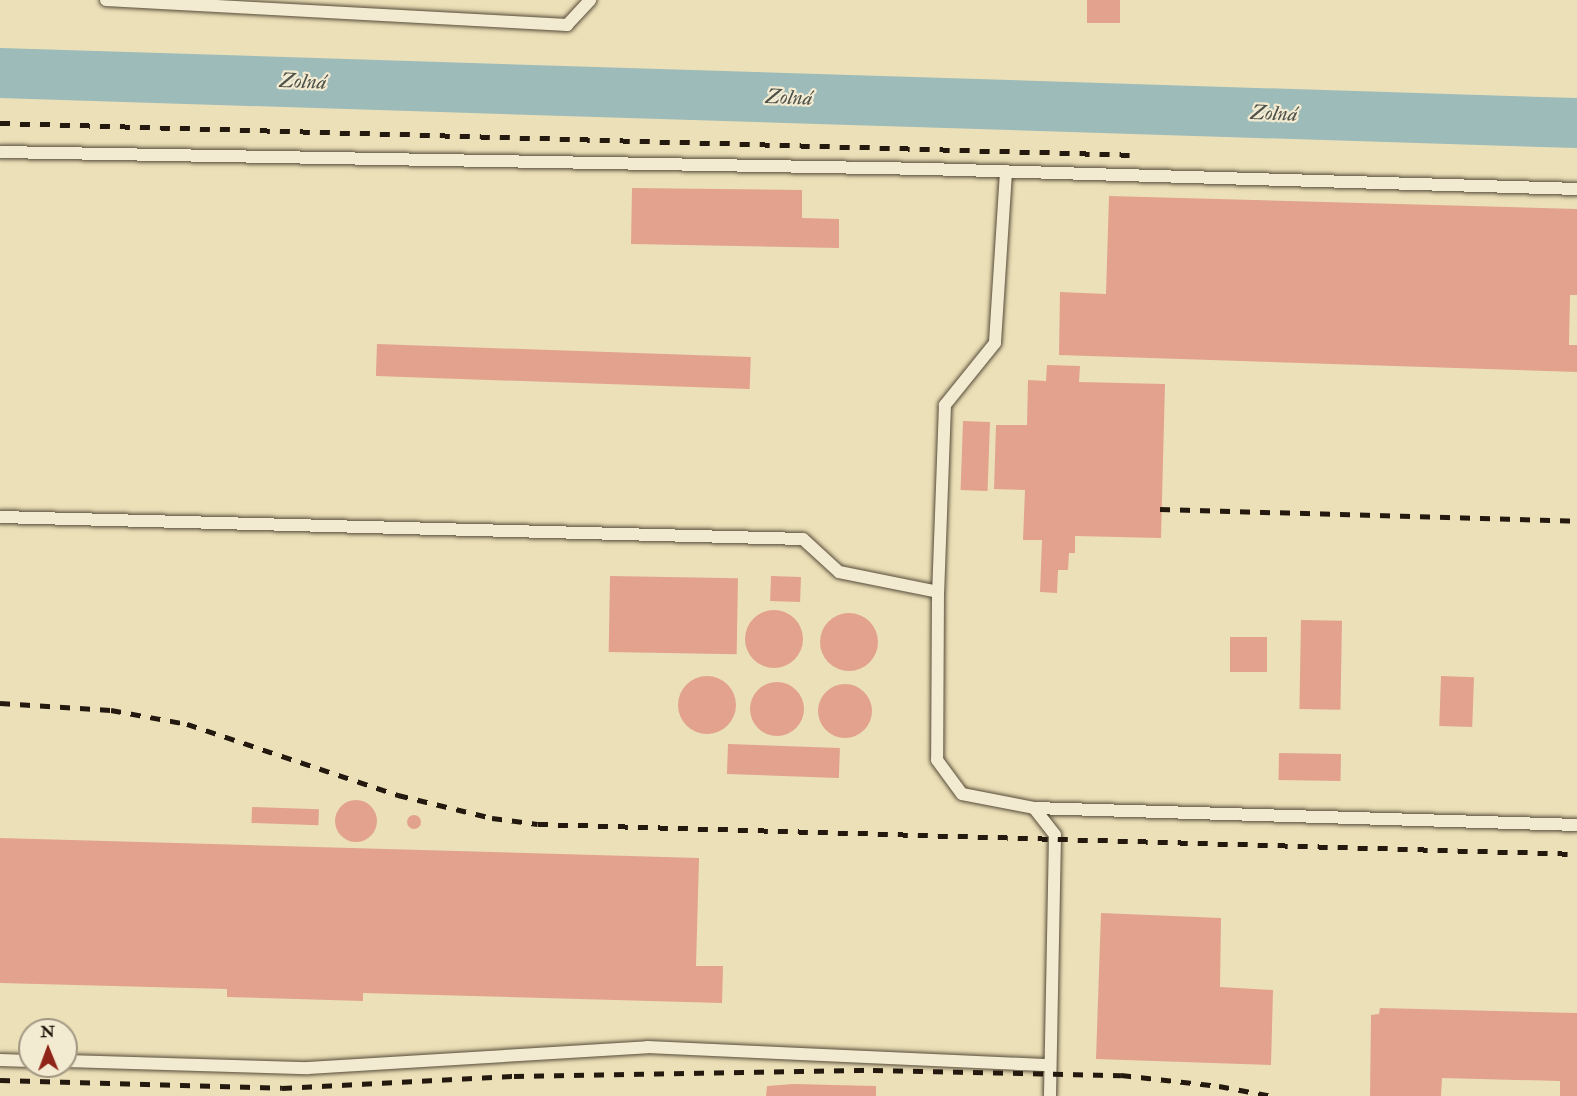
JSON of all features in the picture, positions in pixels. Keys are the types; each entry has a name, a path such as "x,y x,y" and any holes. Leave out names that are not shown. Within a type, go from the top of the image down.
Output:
{"lane":[{"path":"106,0 567,25 590,0"},
{"path":"0,152 1006,172 1577,189"},
{"path":"1006,172 995,343 945,405 938,592 937,760 962,794 1034,808 1577,825"},
{"path":"0,517 803,539 839,572 938,592"},
{"path":"1034,808 1055,835 1050,1096"},
{"path":"78,1061 308,1068 647,1047 1050,1065"},
{"path":"0,1060 18,1060"}],"building":[{"path":"1087,0 1120,0 1120,23 1087,23"},
{"path":"632,188 802,190 802,218 839,219 839,248 631,244"},
{"path":"1109,196 1577,209 1577,295 1570,295 1569,345 1577,345 1577,372 1059,355 1060,292 1106,294"},
{"path":"377,344 751,357 750,389 376,376"},
{"path":"1047,365 1080,366 1079,382 1165,384 1161,538 1075,536 1075,553 1069,553 1068,570 1058,570 1057,593 1040,592 1042,540 1023,540 1025,490 994,489 996,425 1027,425 1028,380 1046,381"},
{"path":"963,421 990,422 988,491 961,490"},
{"path":"610,576 738,578 737,654 609,652"},
{"path":"771,576 801,577 800,602 770,601"},
{"path":"774,610 785,612 798,623 803,639 801,650 790,663 774,668 763,666 750,655 745,639 747,628 758,615"},
{"path":"849,613 860,615 873,626 878,642 876,653 865,666 849,671 838,669 825,658 820,642 822,631 833,618"},
{"path":"1301,620 1342,621 1340,710 1299,709"},
{"path":"1230,637 1267,637 1267,672 1230,672"},
{"path":"701,676 713,676 728,684 736,699 736,711 728,726 713,734 701,734 686,726 678,711 678,699 686,684"},
{"path":"1441,676 1474,677 1472,727 1439,726"},
{"path":"772,682 782,682 796,690 802,699 804,709 802,719 796,728 782,736 772,736 755,724 750,714 750,704 762,687"},
{"path":"845,684 855,686 864,692 870,701 872,711 870,721 864,730 855,736 845,738 835,736 826,730 820,721 818,711 820,701 826,692 835,686"},
{"path":"728,744 840,748 839,778 727,774"},
{"path":"1279,753 1341,754 1341,781 1279,780"},
{"path":"356,800 371,806 377,821 371,836 356,842 341,836 335,821 341,806"},
{"path":"252,807 319,809 318,825 251,823"},
{"path":"414,815 419,817 421,822 419,827 414,829 409,827 407,822 409,817"},
{"path":"0,838 699,858 696,966 723,966 722,1003 363,993 363,1001 227,997 227,989 0,983"},
{"path":"1101,913 1221,918 1220,987 1273,990 1271,1065 1096,1059"},
{"path":"1380,1008 1577,1013 1577,1096 1560,1096 1560,1081 1442,1078 1441,1096 1370,1096 1371,1015 1379,1014"},
{"path":"793,1084 876,1086 876,1096 766,1096 767,1086"}],"waterway":[{"name":"Zolná","path":"0,73 1577,123"}],"railway":[{"path":"0,123 1137,155"},
{"path":"1160,509 1577,521"},
{"path":"0,703 111,710 187,724 398,795 492,818 538,824 1577,854"},
{"path":"0,1080 282,1088 514,1076 873,1070 1121,1075 1219,1086 1272,1096"}]}
